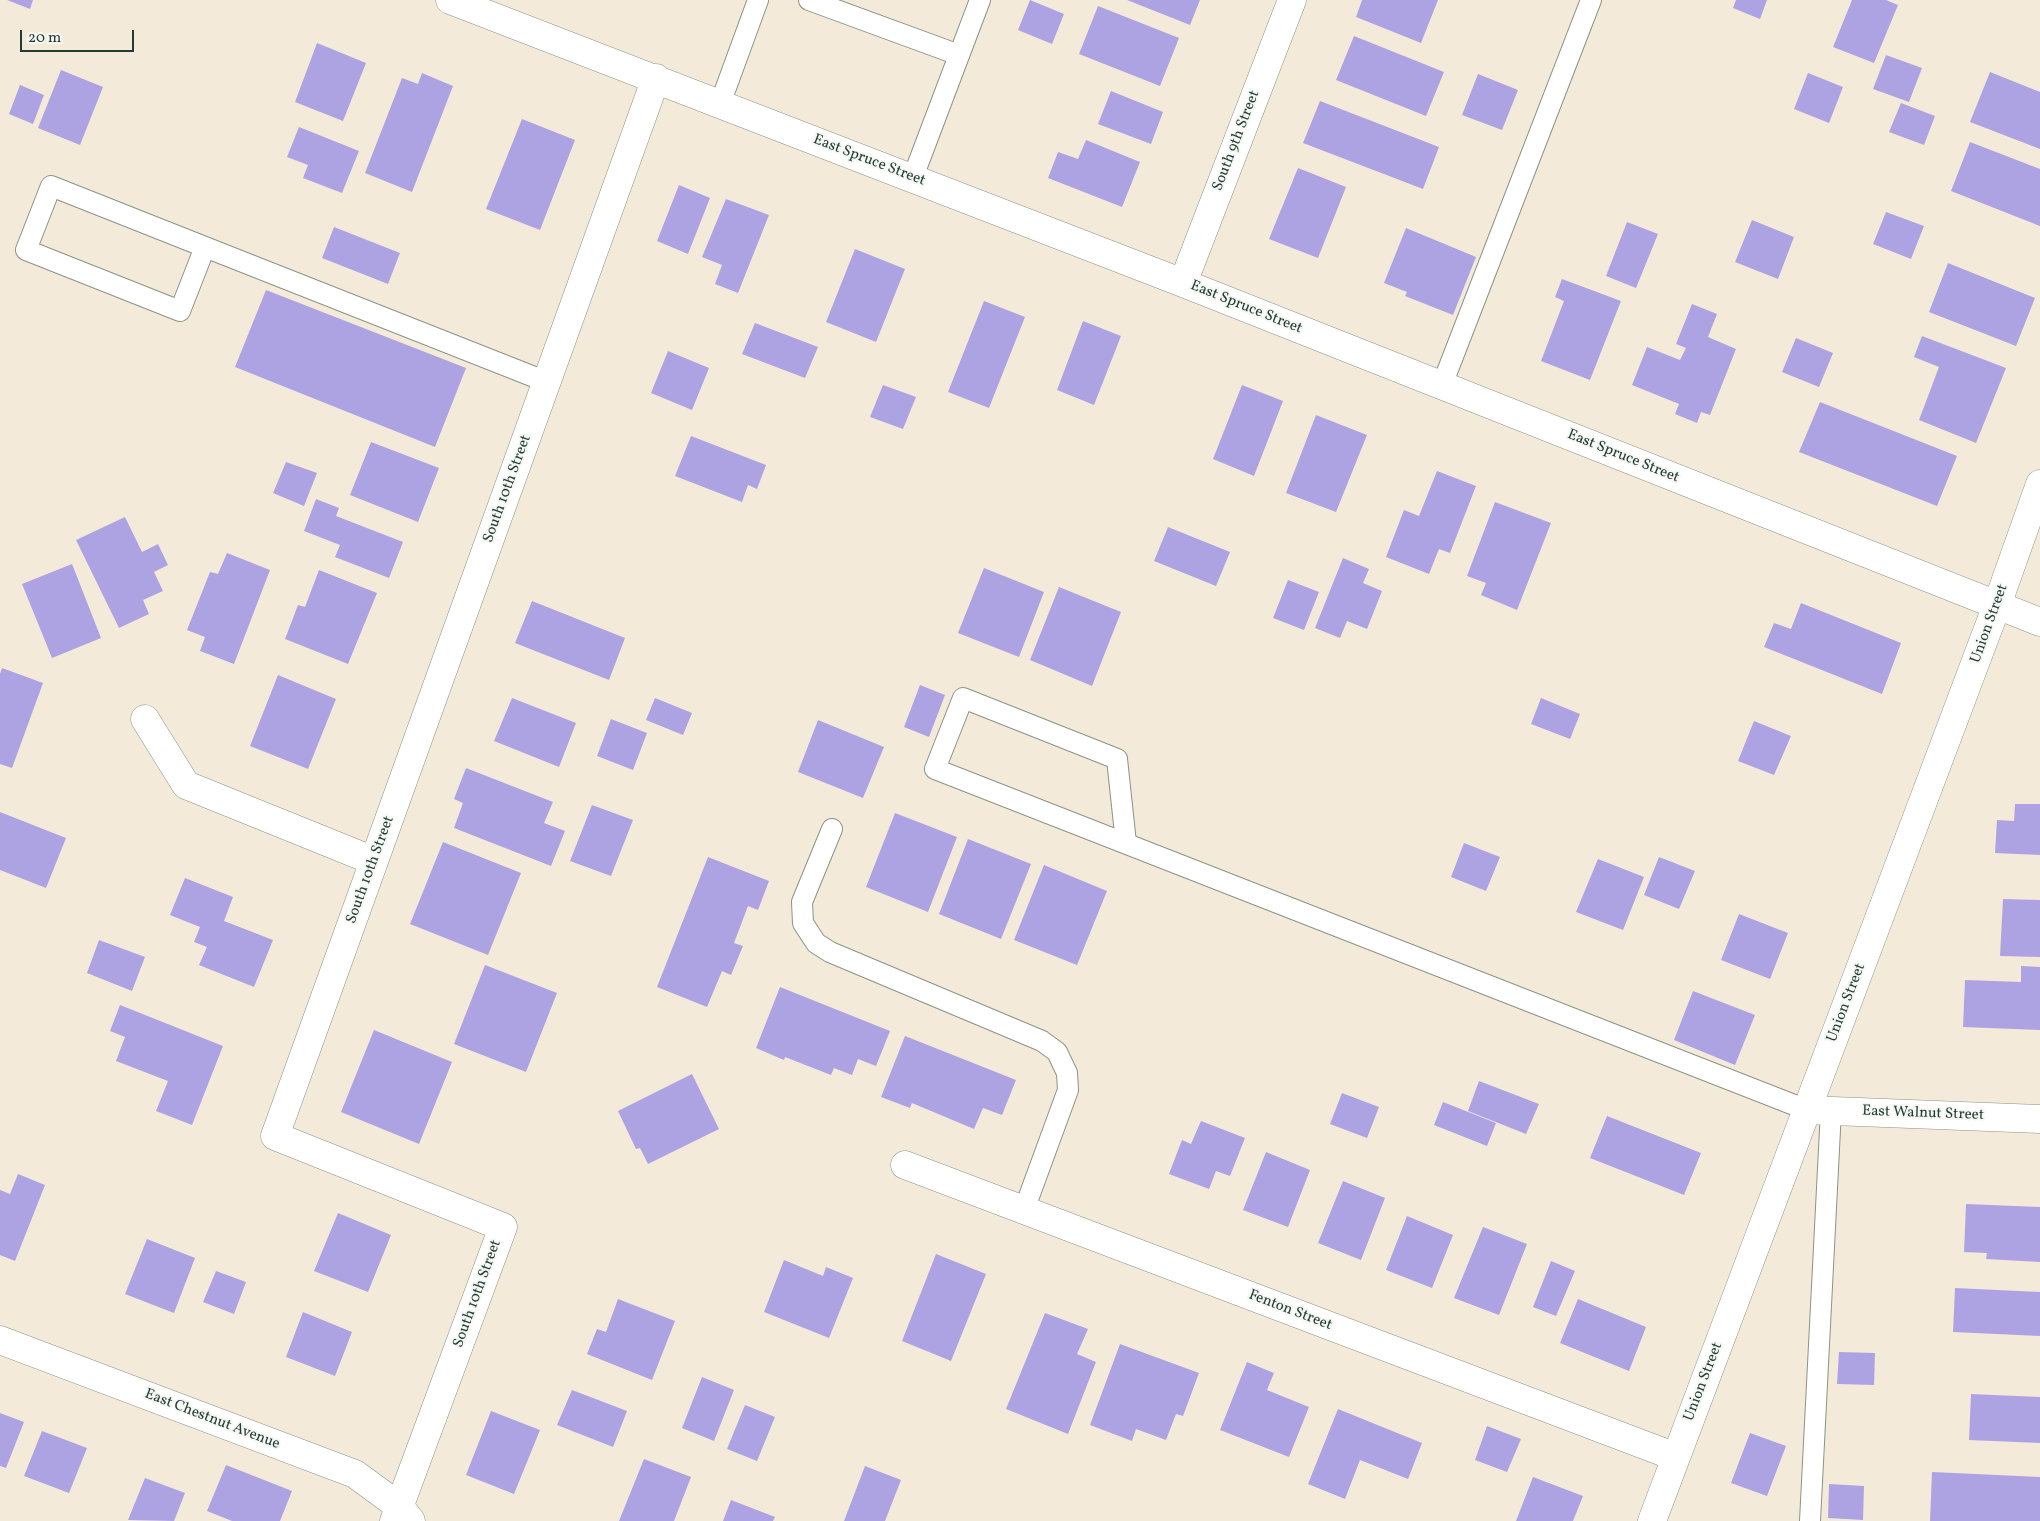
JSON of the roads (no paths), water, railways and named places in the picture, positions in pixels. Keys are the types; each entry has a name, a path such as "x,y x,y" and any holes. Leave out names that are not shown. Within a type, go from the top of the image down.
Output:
{"street":[{"name":"East Spruce Street","path":"450,0 1183,283 2040,622"},
{"name":"South 9th Street","path":"1183,283 1292,0"},
{"name":"South 10th Street","path":"402,1516 503,1227 275,1136 656,78"},
{"name":"Union Street","path":"1652,1521 1676,1457 1819,1110 2040,484"},
{"path":"145,719 186,785 374,861"},
{"name":"East Walnut Street","path":"1819,1110 2040,1119"},
{"name":"Fenton Street","path":"905,1165 1676,1457"},
{"name":"East Chestnut Avenue","path":"0,1340 354,1474 402,1516"}],"lane":[{"path":"720,104 758,0"},
{"path":"809,0 959,55"},
{"path":"913,178 980,0"},
{"path":"1442,385 1591,0"},
{"path":"205,247 180,311 26,250 51,186 547,382"},
{"path":"1126,843 1117,759 963,698 934,769 1126,843 1819,1110 1810,1521"},
{"path":"832,829 802,902 803,923 816,943 830,952 1042,1041 1057,1052 1067,1073 1068,1090 1024,1210"}]}
